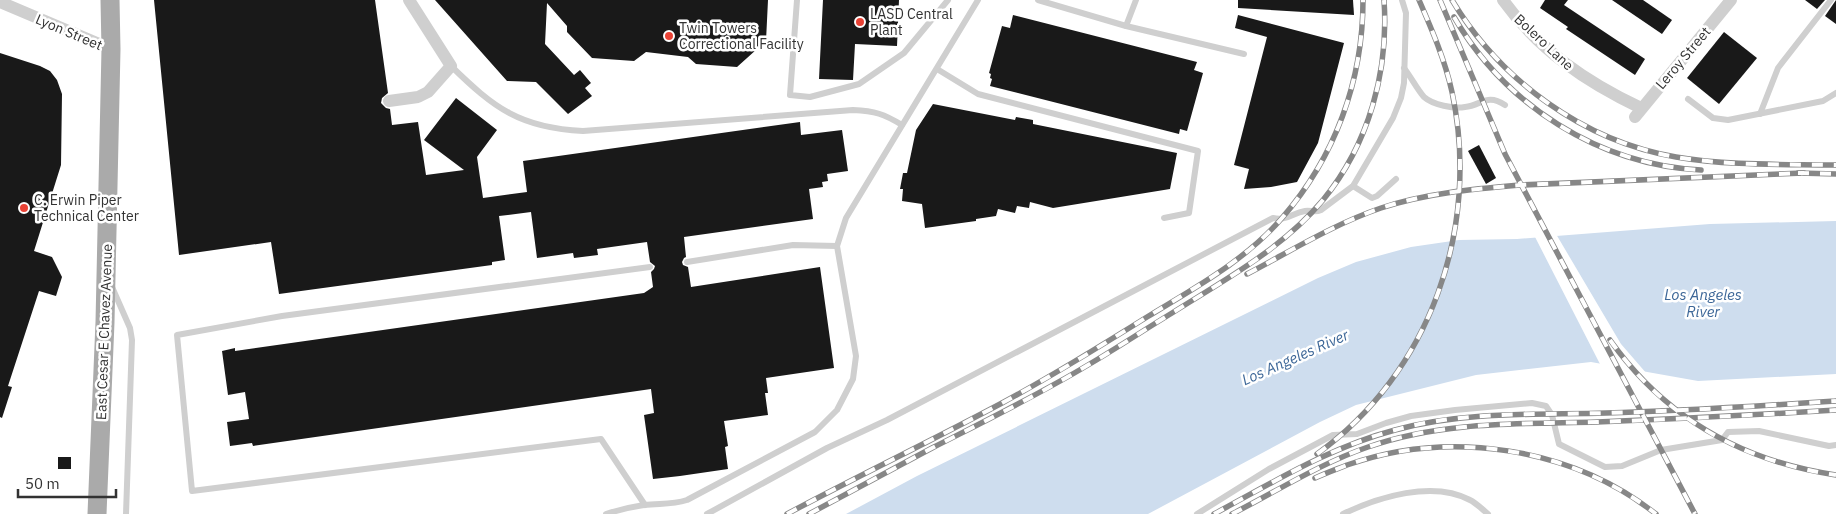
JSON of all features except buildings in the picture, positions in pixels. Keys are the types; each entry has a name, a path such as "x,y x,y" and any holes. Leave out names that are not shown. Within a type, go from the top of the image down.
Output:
{"main road":[{"name":"East Cesar E Chavez Avenue","path":"97,514 106,322 111,49 110,0"}],"street":[{"path":"389,101 418,97 428,92 451,66 409,0"},
{"name":"Bolero Lane","path":"1503,0 1515,5 1557,58 1638,113"},
{"name":"Leroy Street","path":"1638,113 1731,0"},
{"name":"Lyon Street","path":"0,2 111,49"}],"lane":[{"path":"797,0 790,95 810,97 860,84 904,53 948,0"},
{"path":"606,514 625,508 645,505 672,505 687,500 815,432 837,410 853,379 856,356 837,246 846,218 978,0"},
{"path":"1038,0 1126,26 1244,54"},
{"path":"1126,26 1136,0"},
{"path":"707,514 827,448 887,420 1273,218 1281,220 1306,211 1316,212 1353,186 1393,118 1402,91 1403,67 1406,57 1406,13 1402,0"},
{"path":"1760,114 1778,68 1831,0"},
{"path":"451,66 479,93 502,110 546,128 583,131 853,110 882,114 902,125"},
{"path":"1403,67 1425,98 1434,103 1463,108 1490,99 1505,105"},
{"path":"937,68 978,94 1198,150 1189,212 1164,218"},
{"path":"1688,99 1713,118 1728,120 1823,101 1836,93"},
{"path":"1353,186 1372,198 1396,180"},
{"path":"687,262 794,245 837,246"},
{"path":"645,505 601,439 192,491 177,335 282,316 650,267"},
{"path":"106,274 130,328 132,340 126,514"},
{"path":"1197,514 1269,469 1333,434 1358,434 1386,422 1411,416 1455,410 1532,403 1546,406 1556,423 1559,444 1605,467 1622,466 1661,450 1722,440 1728,432 1759,431 1836,446"},
{"path":"1343,514 1387,497 1434,491 1446,492 1469,499 1488,514"}],"water":[{"name":"Los Angeles River","path":"1836,221 1836,374 1698,381 1591,362 1476,375 1356,405 1320,422 1148,514 846,514 917,476 1318,278 1356,262 1411,247 1459,240 1517,239 1710,224"}],"pier":[{"path":"1556,234 1621,344 1647,374 1601,366 1534,235"}],"railway":[{"path":"787,514 1039,382 1201,284 1252,248 1282,218 1301,194 1331,144 1342,116 1358,60 1363,0"},
{"path":"809,514 1069,376 1233,275 1290,234 1323,200 1339,178 1353,155 1364,131 1373,106 1379,80 1385,27 1384,0"},
{"path":"1317,454 1356,421 1390,382 1417,340 1438,294 1452,245 1459,195 1459,143 1452,92 1446,68 1419,0"},
{"path":"1440,0 1505,154 1695,514"},
{"path":"1452,0 1494,56 1519,81 1577,121 1609,137 1642,149 1696,160 1756,164 1836,165"},
{"path":"1454,17 1475,49 1500,77 1528,103 1558,125 1591,143 1627,156 1663,166 1701,170"},
{"path":"1798,173 1836,174"},
{"path":"1247,274 1364,214 1398,203 1433,195 1521,185 1804,173"},
{"path":"1610,340 1632,368 1656,392 1681,414 1709,432 1738,447 1769,459 1836,475"},
{"path":"1214,514 1324,456 1371,437 1421,424 1500,415 1664,411 1836,401"},
{"path":"1232,514 1316,469 1351,454 1368,447 1424,432 1510,424 1657,420 1836,410"},
{"path":"1315,478 1347,465 1386,454 1426,448 1467,447 1508,451 1548,460 1586,473 1623,491 1656,514"}],"place":[{"name":"LASD Central Plant","path":"860,22"},
{"name":"Twin Towers Correctional Facility","path":"669,36"},
{"name":"C. Erwin Piper Technical Center","path":"24,208"}]}
